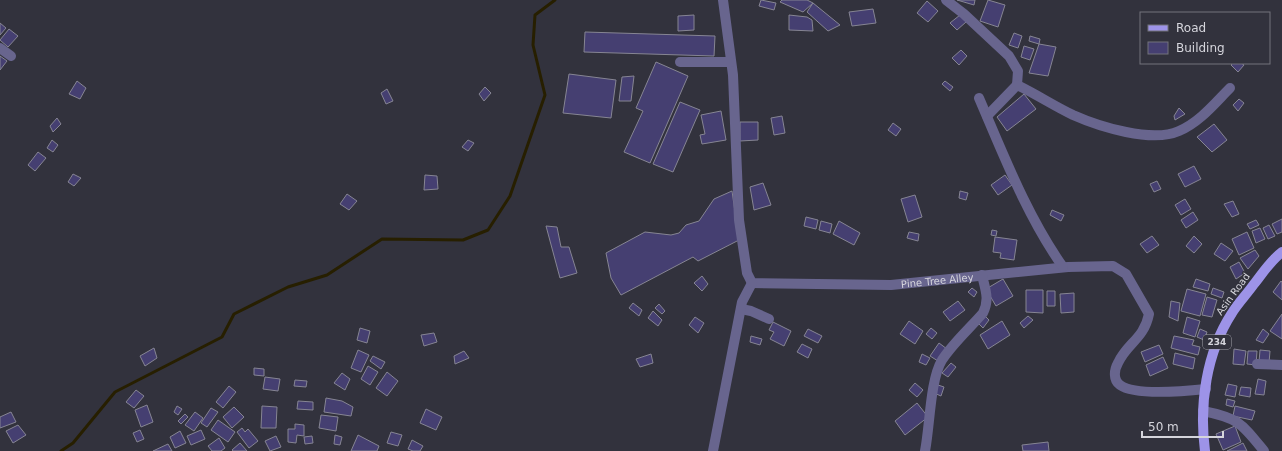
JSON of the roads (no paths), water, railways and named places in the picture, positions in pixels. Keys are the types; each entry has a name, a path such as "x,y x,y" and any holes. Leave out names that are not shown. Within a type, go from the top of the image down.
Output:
{"main road":[{"name":"Asin Road","path":"1205,451 1202,433 1203,411 1210,359 1232,313 1265,270 1282,252"}],"street":[{"path":"713,451 742,302 752,283 747,273 739,220 731,62 723,0"},
{"path":"946,0 964,14 1009,56 1018,71 1017,85 987,116"},
{"path":"0,48 11,56"},
{"path":"680,62 731,62"},
{"path":"1017,85 1080,118 1127,132 1155,136 1168,135 1195,122 1230,88"},
{"path":"980,98 1040,231 1063,267"},
{"name":"Pine Tree Alley","path":"752,283 891,285 1063,267 1112,266 1119,268 1126,274 1149,314 1147,324 1143,332 1118,363 1115,373 1119,385 1136,390 1176,392 1206,389"},
{"path":"925,451 939,366 945,356 983,313 986,307 988,297 982,275"},
{"path":"741,309 755,312 769,319"},
{"path":"1257,364 1282,366"},
{"path":"1203,411 1227,416 1245,427 1264,451"}],"waterway":[{"path":"61,451 73,443 115,392 222,337 234,314 288,287 327,275 382,239 463,240 488,230 510,196 545,95 533,45 535,15 555,0"}]}
